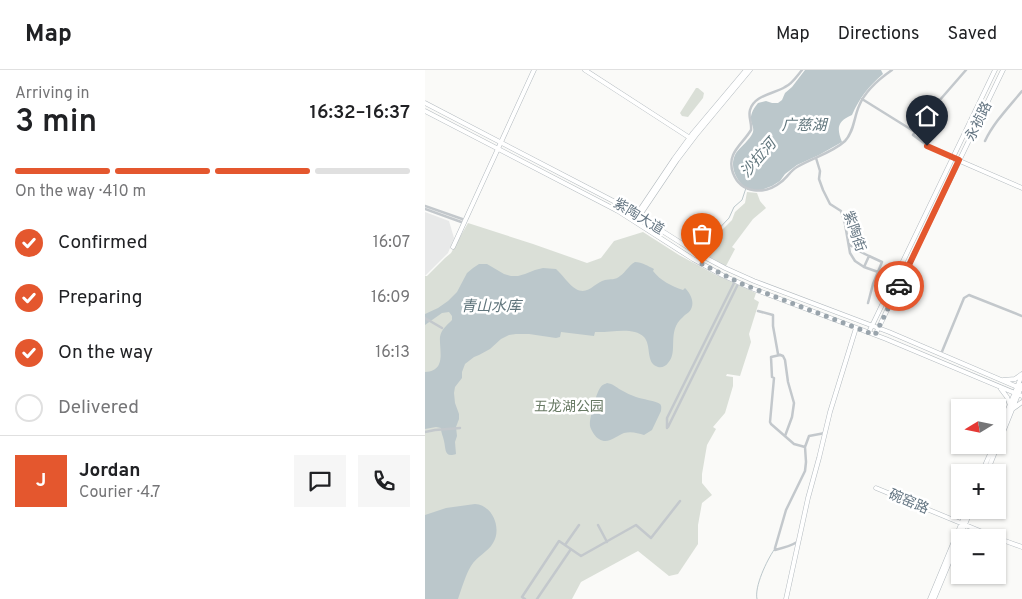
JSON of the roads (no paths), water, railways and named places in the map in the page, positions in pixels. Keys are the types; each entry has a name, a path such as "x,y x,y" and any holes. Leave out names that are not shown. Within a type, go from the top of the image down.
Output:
{"main road":[{"path":"453,247 534,70"},
{"path":"585,70 691,139"},
{"path":"634,221 722,97 746,70"},
{"path":"691,139 750,70"},
{"name":"永祯路","path":"869,332 995,70"},
{"name":"永祯路","path":"875,335 1003,70"},
{"name":"紫陶大道","path":"425,103 590,188 725,268 754,281 878,328 1020,388"},
{"name":"紫陶大道","path":"425,111 593,197 693,259 737,282 869,332 1018,395"},
{"path":"953,158 1022,188"},
{"path":"787,599 808,498 830,412 856,328"},
{"path":"999,379 1013,379 1022,374"},
{"path":"1006,418 1018,395 1022,374"},
{"path":"996,385 1005,393 1011,408"},
{"path":"990,464 1011,408 1022,402"},
{"name":"碗窑路","path":"876,488 975,529"},
{"path":"934,599 964,519"},
{"path":"930,599 966,519"},
{"name":"碗窑路","path":"1006,541 1022,547"}],"street":[{"path":"801,70 790,84 777,92 758,99 750,109 751,130 735,151 732,159 733,173 741,186 747,189 760,191 773,187 782,182 795,168 847,139 862,99 877,82 893,70"},
{"path":"953,158 932,149 913,135 932,109 966,70"},
{"path":"985,141 990,131 1022,91"},
{"path":"862,99 915,132"},
{"name":"紫陶街","path":"816,158 820,171 819,179 823,190 830,204 841,211 850,253 855,261 864,267 895,278"},
{"path":"425,208 464,222"},
{"path":"848,243 857,250 882,262 868,303"},
{"path":"864,267 869,256"},
{"path":"737,282 667,428 667,418 737,282"},
{"path":"941,354 965,296 969,295 1022,316"},
{"path":"758,312 773,315 778,354 783,356 785,360 788,382 794,403 785,436"},
{"path":"425,318 441,328"},
{"path":"780,355 771,357 772,378 774,378 770,422 772,426 794,444 805,447"},
{"path":"425,432 460,428"},
{"path":"799,541 793,545 775,550 786,510 805,470 805,447 809,436 825,433"},
{"path":"525,599 522,597 559,541 581,556 636,525 651,538 680,501"},
{"path":"565,545 579,525"},
{"path":"598,525 607,542"},
{"path":"537,599 571,549"}],"water":[{"name":"广慈湖","path":"805,70 881,70 883,74 865,92 852,115 839,125 842,142 797,165 772,186 761,190 748,190 737,178 733,164 736,153 753,132 751,118 753,111 758,103 766,101 778,103 782,100 785,93"},
{"name":"青山水库","path":"635,262 643,263 654,269 653,271 656,275 670,285 683,290 685,288 692,299 691,309 675,329 673,353 666,365 659,367 651,362 648,345 644,337 634,332 595,332 594,336 561,332 560,337 556,338 529,334 509,335 465,364 462,378 455,387 454,393 459,414 456,427 456,454 447,454 441,428 425,429 425,372 432,371 439,364 440,337 452,320 452,316 449,312 442,313 425,325 425,314 448,301 457,292 467,273 479,264 487,264 511,276 518,276 543,268 556,269 573,287 584,291 601,281 615,279"},
{"path":"607,383 636,397 660,404 661,411 652,430 644,435 632,432 624,433 606,441 596,437 590,426 592,412 598,391"},
{"path":"475,504 487,509 494,519 497,531 493,543 471,566 458,599 425,599 425,515 446,508"}],"waterway":[{"name":"沙拉河","path":"709,239 729,218 734,207 742,200 746,188"},
{"path":"757,599 759,581 774,550"}],"park label":[{"name":"五龙湖公园","path":"569,406"}]}
